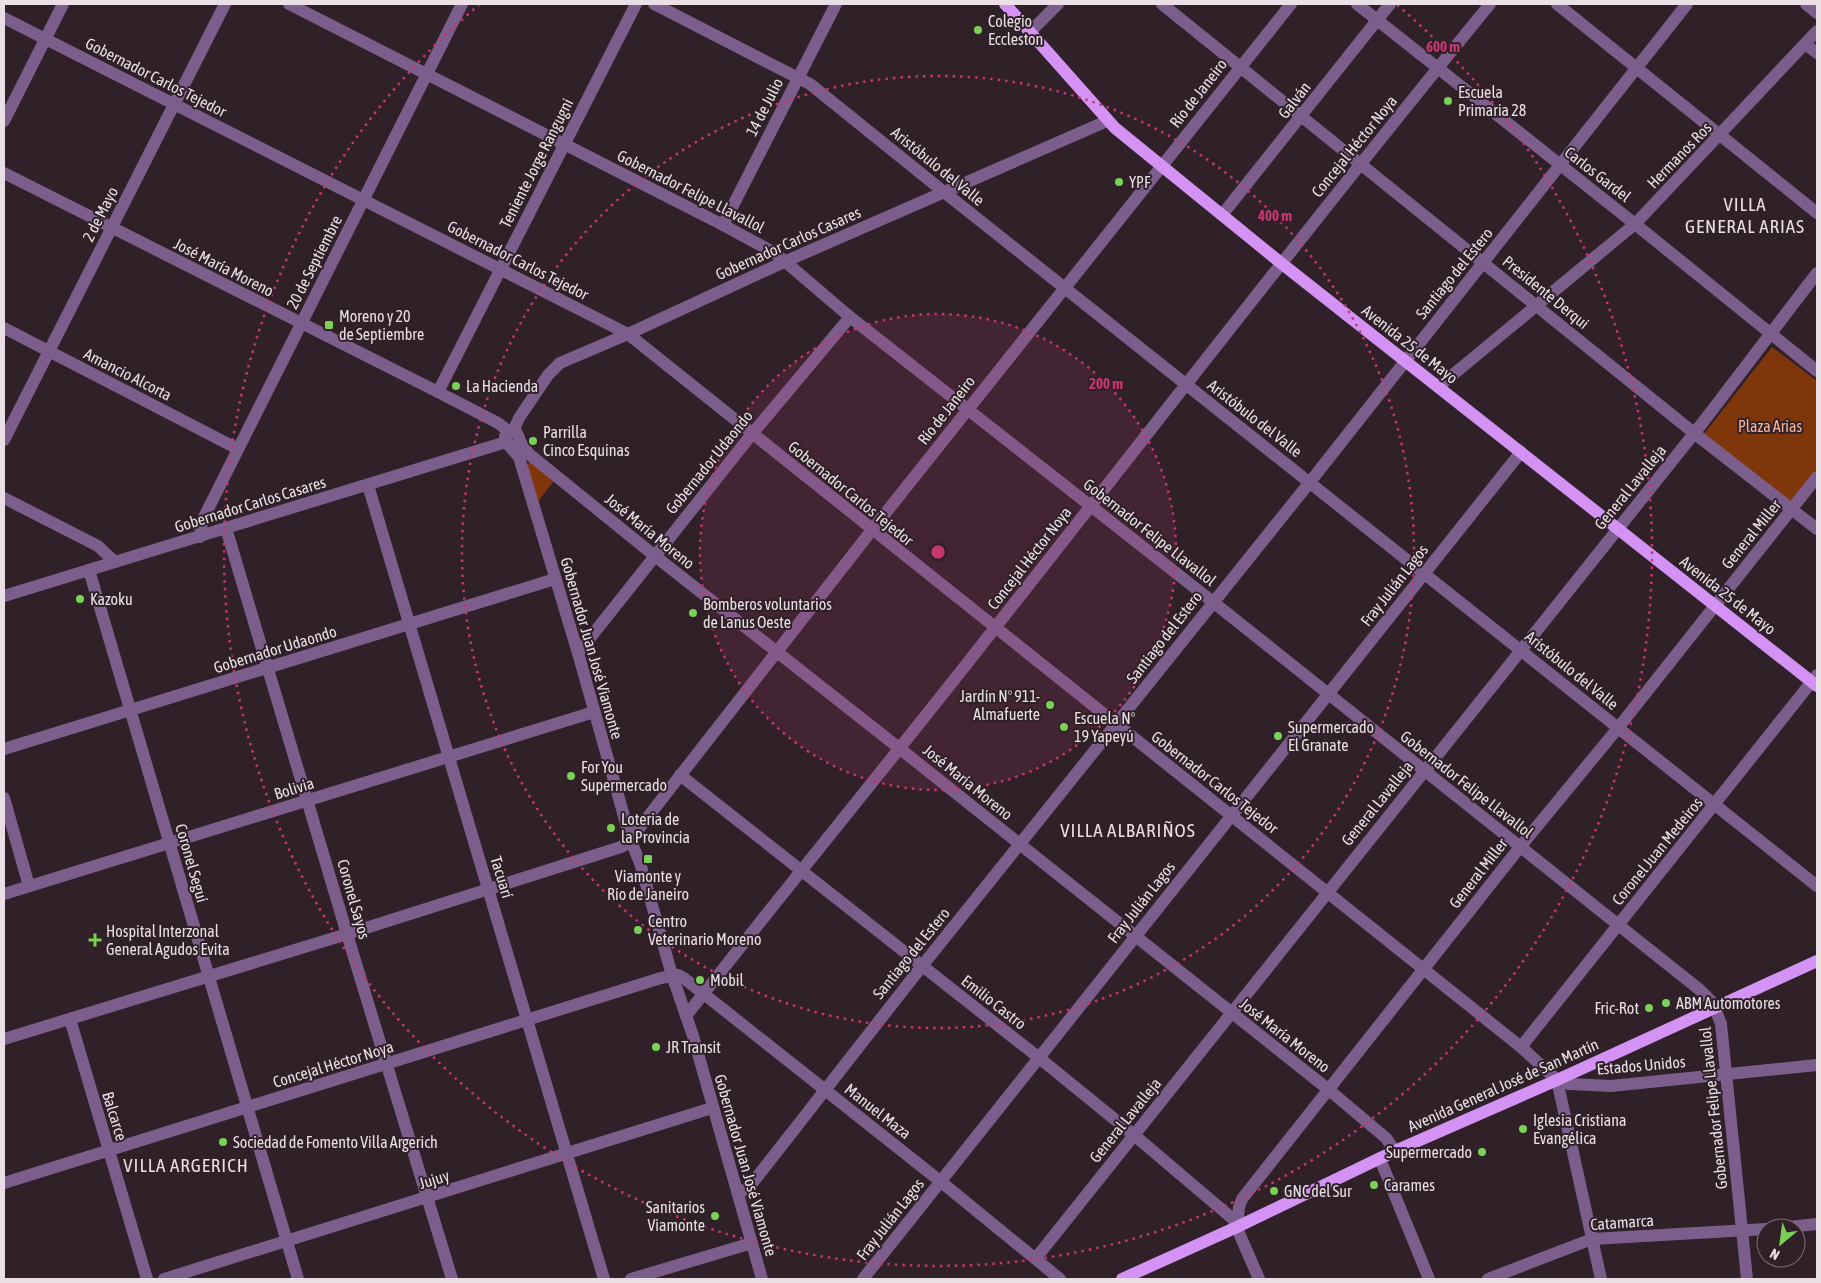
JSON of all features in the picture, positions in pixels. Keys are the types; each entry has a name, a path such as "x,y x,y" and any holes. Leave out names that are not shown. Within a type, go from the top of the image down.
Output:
{"main road":[{"name":"Avenida 25 de Mayo","path":"1005,4 1107,121 1281,263 1714,604 1815,681"},
{"name":"Avenida General José de San Martín","path":"1122,1279 1237,1227 1395,1151 1557,1080 1817,961"}],"street":[{"path":"4,121 63,4"},
{"name":"2 de Mayo","path":"4,440 224,4"},
{"name":"Gobernador Felipe Llavallol","path":"289,4 768,249 850,317 1213,602 1700,990 1716,1008 1721,1024 1746,1279"},
{"name":"20 de Septiembre","path":"200,537 202,521 462,4"},
{"name":"Teniente Jorge Rangugni","path":"438,392 636,4"},
{"name":"Aristóbulo del Valle","path":"654,4 810,84 1817,886"},
{"name":"14 de Julio","path":"723,225 836,4"},
{"path":"1030,32 1058,4"},
{"name":"Presidente Derqui","path":"1162,4 1694,433 1817,529"},
{"name":"Río de Janeiro","path":"632,841 640,827 680,775 872,530 1291,4"},
{"name":"Carlos Gardel","path":"1357,4 1817,371"},
{"name":"Galván","path":"1222,216 1390,4"},
{"name":"Concejal Héctor Noya","path":"686,1016 800,870 995,628 1281,263 1490,4"},
{"path":"1557,4 1817,213"},
{"name":"Santiago del Estero","path":"738,1194 750,1186 824,1089 1310,482 1687,4"},
{"path":"1806,4 1817,13"},
{"name":"Gobernador Carlos Tejedor","path":"4,18 628,334 1521,1047 1557,1080"},
{"name":"Hermanos Ros","path":"1438,387 1635,224 1817,31"},
{"path":"1805,44 1817,53"},
{"name":"Gobernador Carlos Casares","path":"4,596 200,537 512,439 519,418 543,382 560,363 628,334 784,262 1107,121"},
{"name":"José María Moreno","path":"4,173 498,423 529,454 655,556 1329,1090 1386,1138 1395,1151"},
{"name":"General Lavalleja","path":"1036,1258 1772,335 1817,274"},
{"name":"Gobernador Udaondo","path":"578,653 752,434 850,317"},
{"name":"Amancio Alcorta","path":"4,328 238,449"},
{"name":"Gobernador Juan José Viamonte","path":"512,439 556,579 762,1279"},
{"name":"Fray Julián Lagos","path":"863,1279 1521,452"},
{"name":"General Miller","path":"1237,1227 1239,1207 1242,1199 1520,847 1618,728 1714,604 1817,477"},
{"name":"Tacuarí","path":"368,485 604,1279"},
{"path":"4,498 98,546 115,562"},
{"name":"Coronel Sayos","path":"226,528 452,1279"},
{"name":"Coronel Seguí","path":"90,570 298,1279"},
{"name":"Gobernador Udaondo","path":"4,749 556,579"},
{"name":"Coronel Juan Medeiros","path":"1521,1047 1815,681"},
{"name":"Bolivia","path":"4,894 594,712"},
{"name":"Emilio Castro","path":"680,775 1038,1057 1233,1219 1259,1279"},
{"path":"4,798 29,886"},
{"path":"4,1039 488,890 621,847 632,841"},
{"name":"Concejal Héctor Noya","path":"4,1183 672,975"},
{"name":"Manuel Maza","path":"672,975 678,975 685,979 940,1181 1060,1279"},
{"name":"Balcarce","path":"70,1019 147,1279"},
{"name":"Estados Unidos","path":"1557,1080 1570,1084 1597,1086 1817,1065"},
{"path":"1557,1080 1602,1279"},
{"name":"Jujuy","path":"164,1279 712,1108"},
{"path":"1380,1159 1429,1279"},
{"name":"Catamarca","path":"1488,1279 1592,1239 1756,1230"},
{"path":"631,1279 752,1243"}],"green space":[{"name":"Plaza Arias","path":"1772,347 1817,381 1817,468 1791,502 1704,434"},
{"path":"529,462 534,462 556,478 537,503 527,467"}],"place":[{"name":"Colegio Eccleston","path":"978,30"},
{"name":"Escuela Primaria 28","path":"1448,101"},
{"name":"YPF","path":"1119,182"},
{"name":"Moreno y 20 de Septiembre","path":"329,325"},
{"name":"La Hacienda","path":"456,386"},
{"name":"Parrilla Cinco Esquinas","path":"533,441"},
{"name":"Kazoku","path":"80,599"},
{"name":"Bomberos voluntarios de Lanus Oeste","path":"693,613"},
{"name":"Jardín Nº 911- Almafuerte","path":"1050,705"},
{"name":"Escuela Nº 19 Yapeyú","path":"1064,727"},
{"name":"Supermercado El Granate","path":"1278,736"},
{"name":"For You Supermercado","path":"571,776"},
{"name":"Loteria de la Provincia","path":"611,828"},
{"name":"Viamonte y Río de Janeiro","path":"648,859"},
{"name":"Centro Veterinario Moreno","path":"638,930"},
{"name":"Hospital Interzonal General Agudos Evita","path":"95,940"},
{"name":"Mobil","path":"700,980"},
{"name":"ABM Automotores","path":"1666,1003"},
{"name":"Fric-Rot","path":"1649,1008"},
{"name":"JR Transit","path":"656,1047"},
{"name":"Iglesia Cristiana Evangélica","path":"1523,1129"},
{"name":"Sociedad de Fomento Villa Argerich","path":"223,1142"},
{"name":"Supermercado","path":"1482,1152"},
{"name":"Carames","path":"1374,1185"},
{"name":"GNC del Sur","path":"1274,1191"},
{"name":"Sanitarios Viamonte","path":"715,1216"}],"district":[{"name":"VILLA GENERAL ARIAS","path":"1745,215"},
{"name":"VILLA ALBARIÑOS","path":"1128,830"},
{"name":"VILLA ARGERICH","path":"186,1165"}]}
